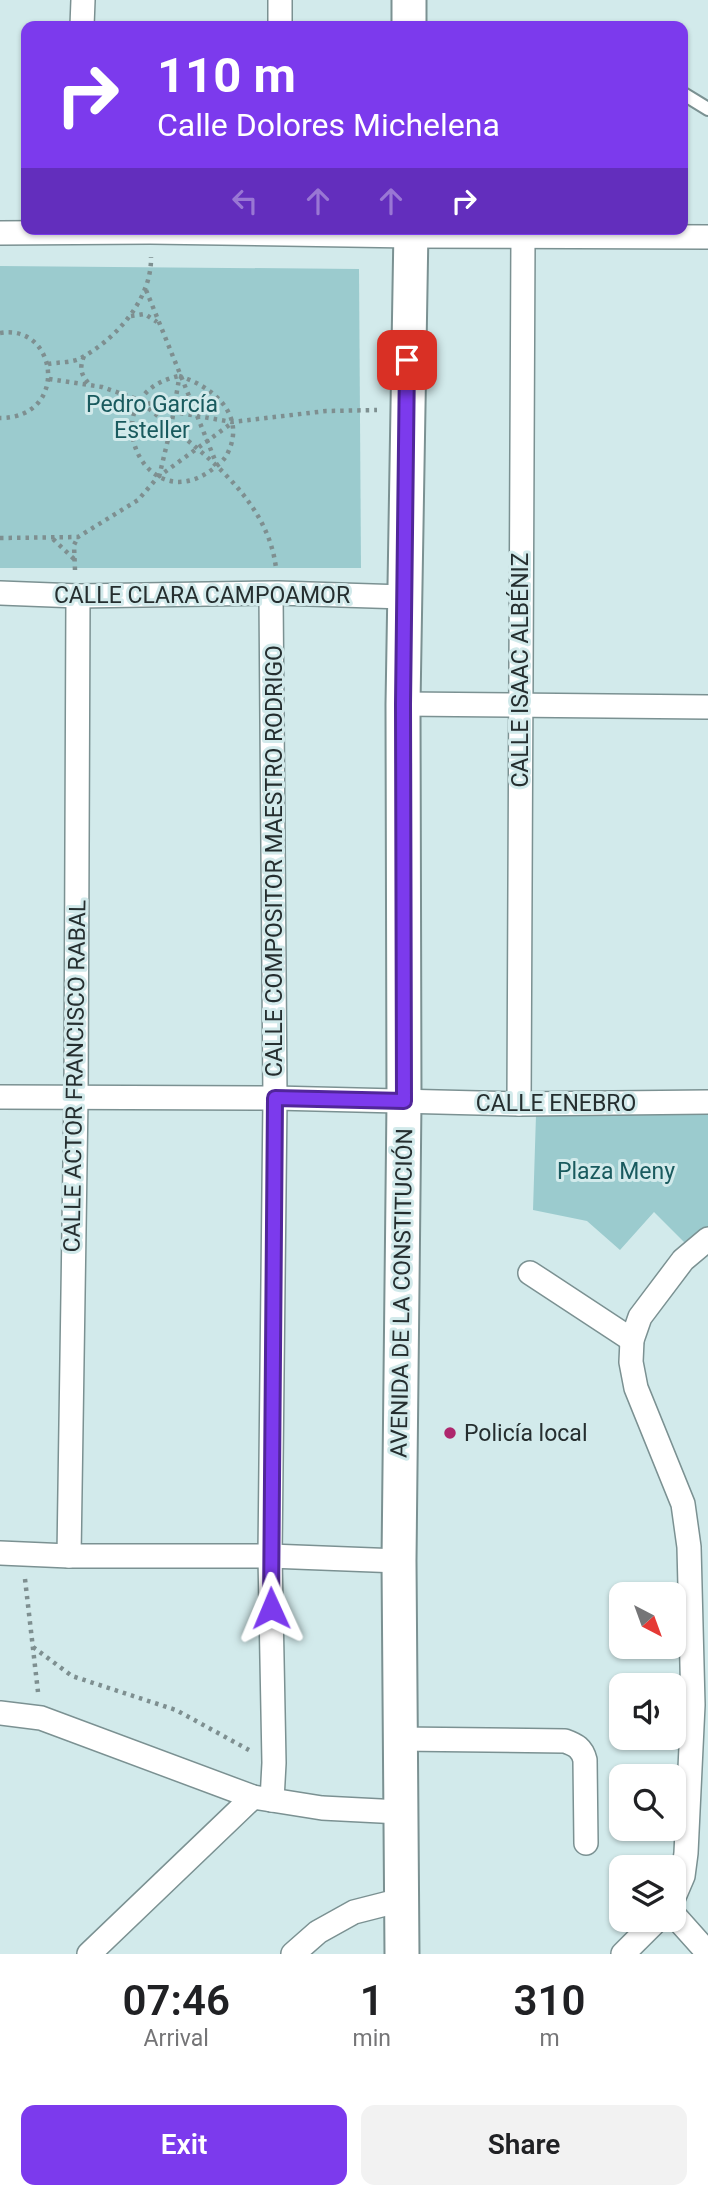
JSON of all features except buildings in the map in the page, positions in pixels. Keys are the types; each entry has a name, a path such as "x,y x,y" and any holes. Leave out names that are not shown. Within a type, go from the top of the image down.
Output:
{"street":[{"path":"82,21 83,0"},
{"path":"279,0 279,21"},
{"path":"409,0 409,21"},
{"path":"0,233 21,232"},
{"name":"AVENIDA DE LA CONSTITUCIÓN","path":"401,1954 399,1561 404,1101 403,704 411,235"},
{"path":"486,235 708,237"},
{"name":"CALLE ISAAC ALBÉNIZ","path":"519,1104 523,236"},
{"name":"CALLE CLARA CAMPOAMOR","path":"0,593 78,596 275,593 404,597"},
{"name":"CALLE COMPOSITOR MAESTRO RODRIGO","path":"262,1799 274,1763 270,1556 275,1098 275,593"},
{"name":"CALLE ACTOR FRANCISCO RABAL","path":"69,1556 76,1098 78,596"},
{"path":"403,704 708,707"},
{"name":"CALLE ENEBRO","path":"0,1097 275,1098 519,1104 708,1102"},
{"path":"686,1855 692,1718 689,1546 683,1504 636,1388 631,1362 632,1340 640,1317 683,1260 708,1239"},
{"path":"530,1273 632,1340"},
{"path":"11,1554 270,1556 399,1561"},
{"path":"0,1713 41,1718 262,1799 322,1808 400,1812"},
{"path":"399,1739 565,1741 575,1744 583,1751 585,1760 586,1843"},
{"path":"89,1954 262,1799"},
{"path":"293,1954 318,1932 354,1912 401,1900"},
{"path":"686,1928 708,1953"},
{"path":"623,1954 645,1932"}],"lane":[{"path":"688,97 708,109"}],"path":[{"path":"48,364 79,360 130,317 146,290 151,268 150,235"},
{"path":"146,290 217,466"},
{"path":"130,317 145,314 157,322"},
{"path":"0,333 20,334 32,341 42,351 48,364 49,379 46,393 38,405 27,414 0,418"},
{"path":"84,355 80,366 81,374 89,384"},
{"path":"158,477 171,427 179,376"},
{"path":"179,376 197,381 214,393 226,408 232,422 233,437 227,457 217,466 200,478 183,482 158,477 149,472 132,440 131,424 136,405 148,390 162,380 179,376"},
{"path":"49,379 89,384 174,412 232,422 326,411 406,410"},
{"path":"139,401 217,466 259,514 271,539 275,593"},
{"path":"0,538 78,537 138,500 158,477 232,422"},
{"path":"53,539 74,559 74,545 78,537"},
{"path":"11,1554 33,1647 41,1718"},
{"path":"33,1647 72,1676 176,1710 274,1763"}],"green space":[{"name":"Pedro García Esteller","path":"0,266 359,269 361,568 0,568"},
{"name":"Plaza Meny","path":"536,1115 708,1115 708,1228 687,1245 654,1212 620,1250 587,1221 533,1210"}],"place":[{"name":"Policía local","path":"450,1433"}],"route":[{"path":"271,1608 275,1098 404,1101 403,704 407,360"}]}
